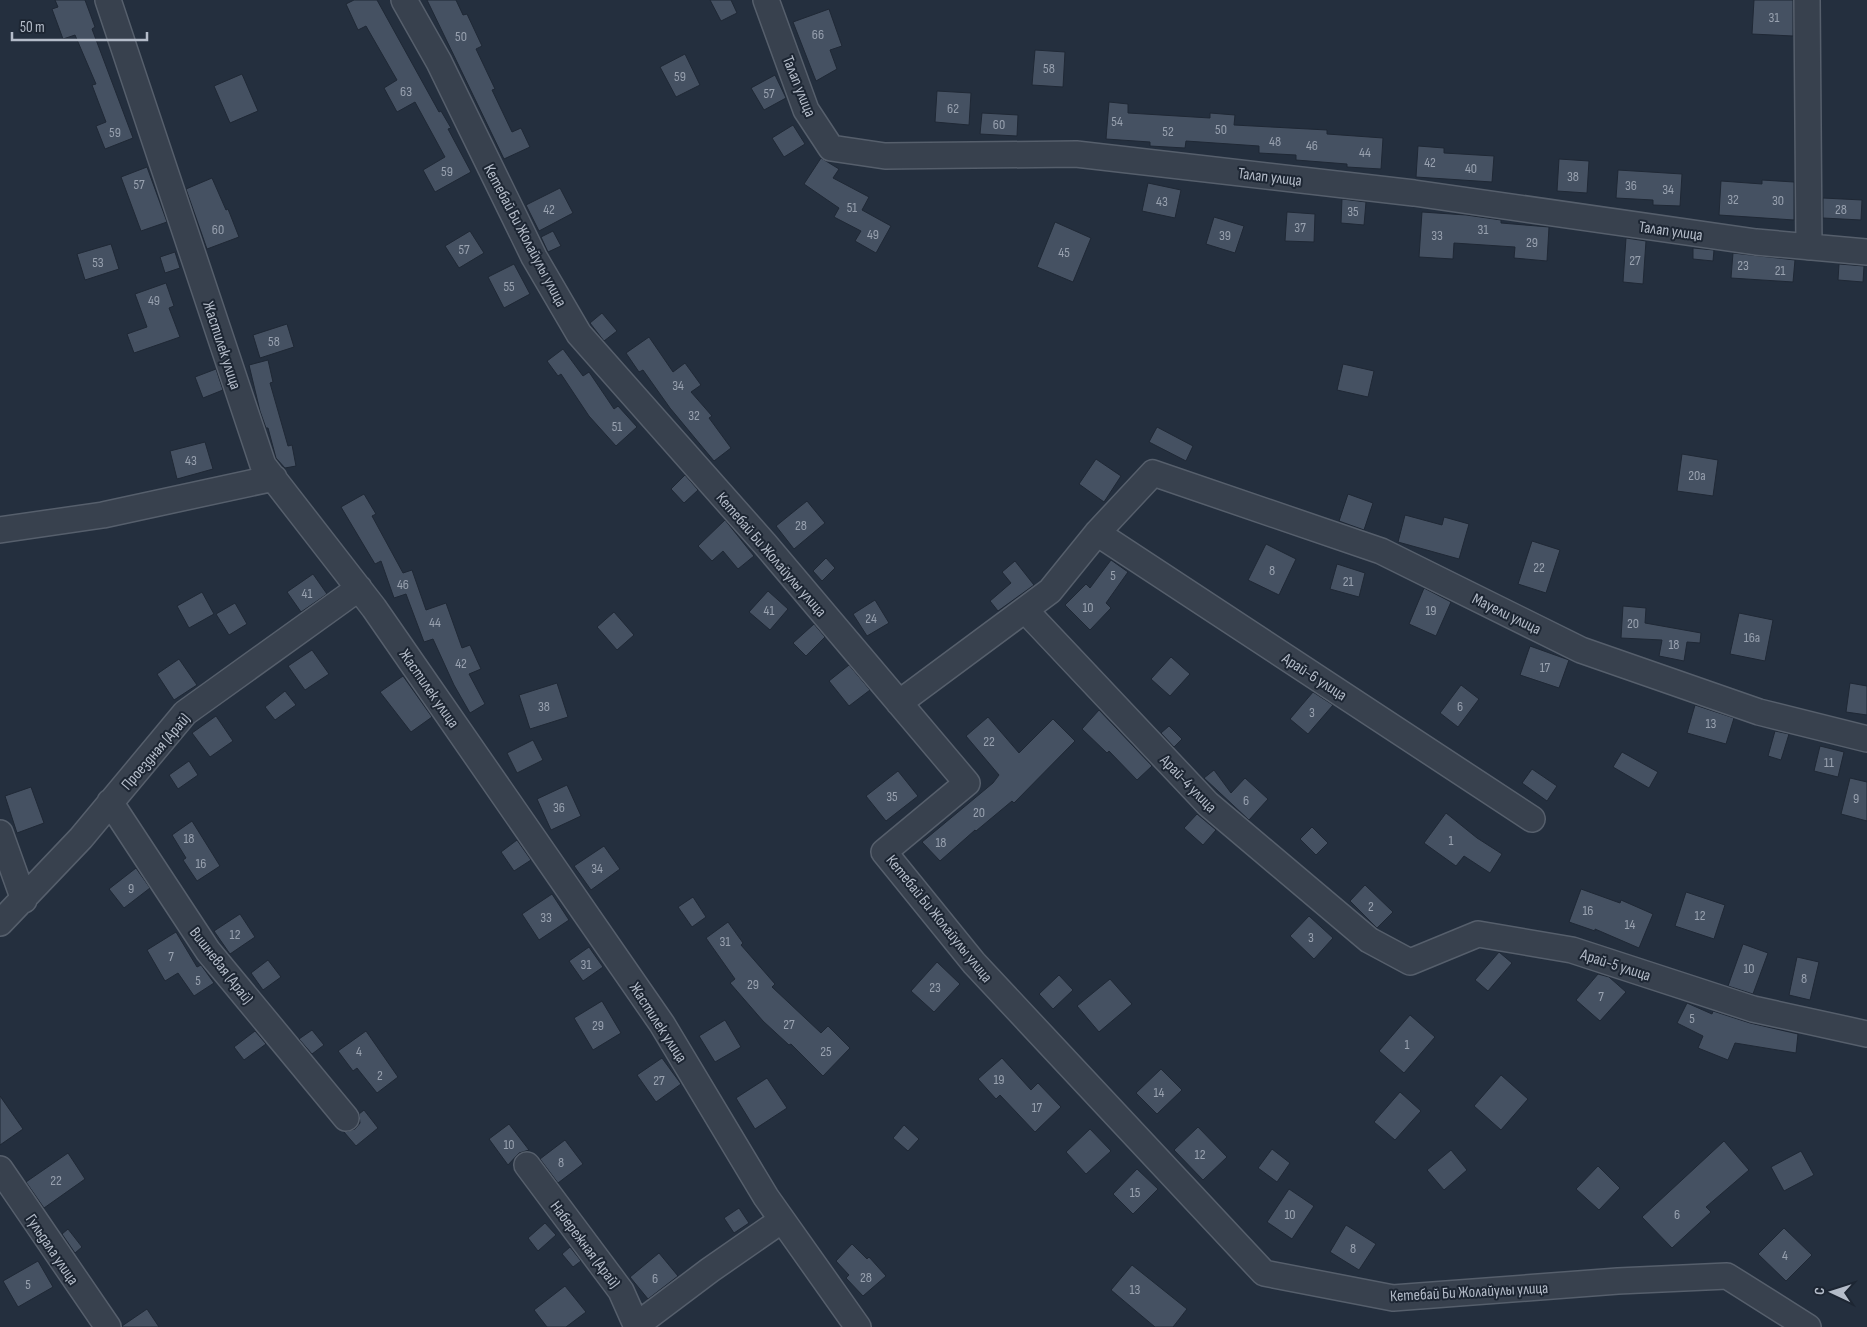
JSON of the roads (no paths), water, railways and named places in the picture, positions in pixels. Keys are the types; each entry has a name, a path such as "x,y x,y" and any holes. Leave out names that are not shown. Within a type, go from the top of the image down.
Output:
{"street":[{"name":"Жастилек улица","path":"108,0 263,464 360,588 662,1024 766,1197 858,1327"},
{"name":"Кетебай Би Жолайулы улица","path":"404,0 439,62 534,257 579,334 765,544 967,783 884,852 974,963 1264,1273 1393,1298 1618,1281 1727,1276 1808,1327"},
{"name":"Талап улица","path":"766,0 806,110 831,148 885,156 1076,154 1414,193 1756,242 1867,252"},
{"path":"1807,0 1809,247"},
{"name":"Мауели улица","path":"1098,533 1153,474 1381,551 1581,650 1759,712 1867,739"},
{"path":"0,530 103,515 274,478"},
{"path":"899,703 1050,591 1098,533"},
{"name":"Арай-6 улица","path":"1098,533 1532,819"},
{"name":"Проездная (Арай)","path":"0,923 24,900 185,713 360,588"},
{"name":"Арай-4 улица","path":"1025,610 1208,804 1369,940"},
{"name":"Вишневая (Арай)","path":"110,802 208,951 346,1118"},
{"path":"0,833 24,900"},
{"name":"Арай-5 улица","path":"1369,940 1410,962 1478,934 1572,950 1754,1009 1867,1034"},
{"name":"Набережная (Арай)","path":"527,1165 621,1291 637,1326"},
{"name":"Гульдала улица","path":"0,1169 108,1327"},
{"path":"637,1326 710,1270 782,1220"}]}
